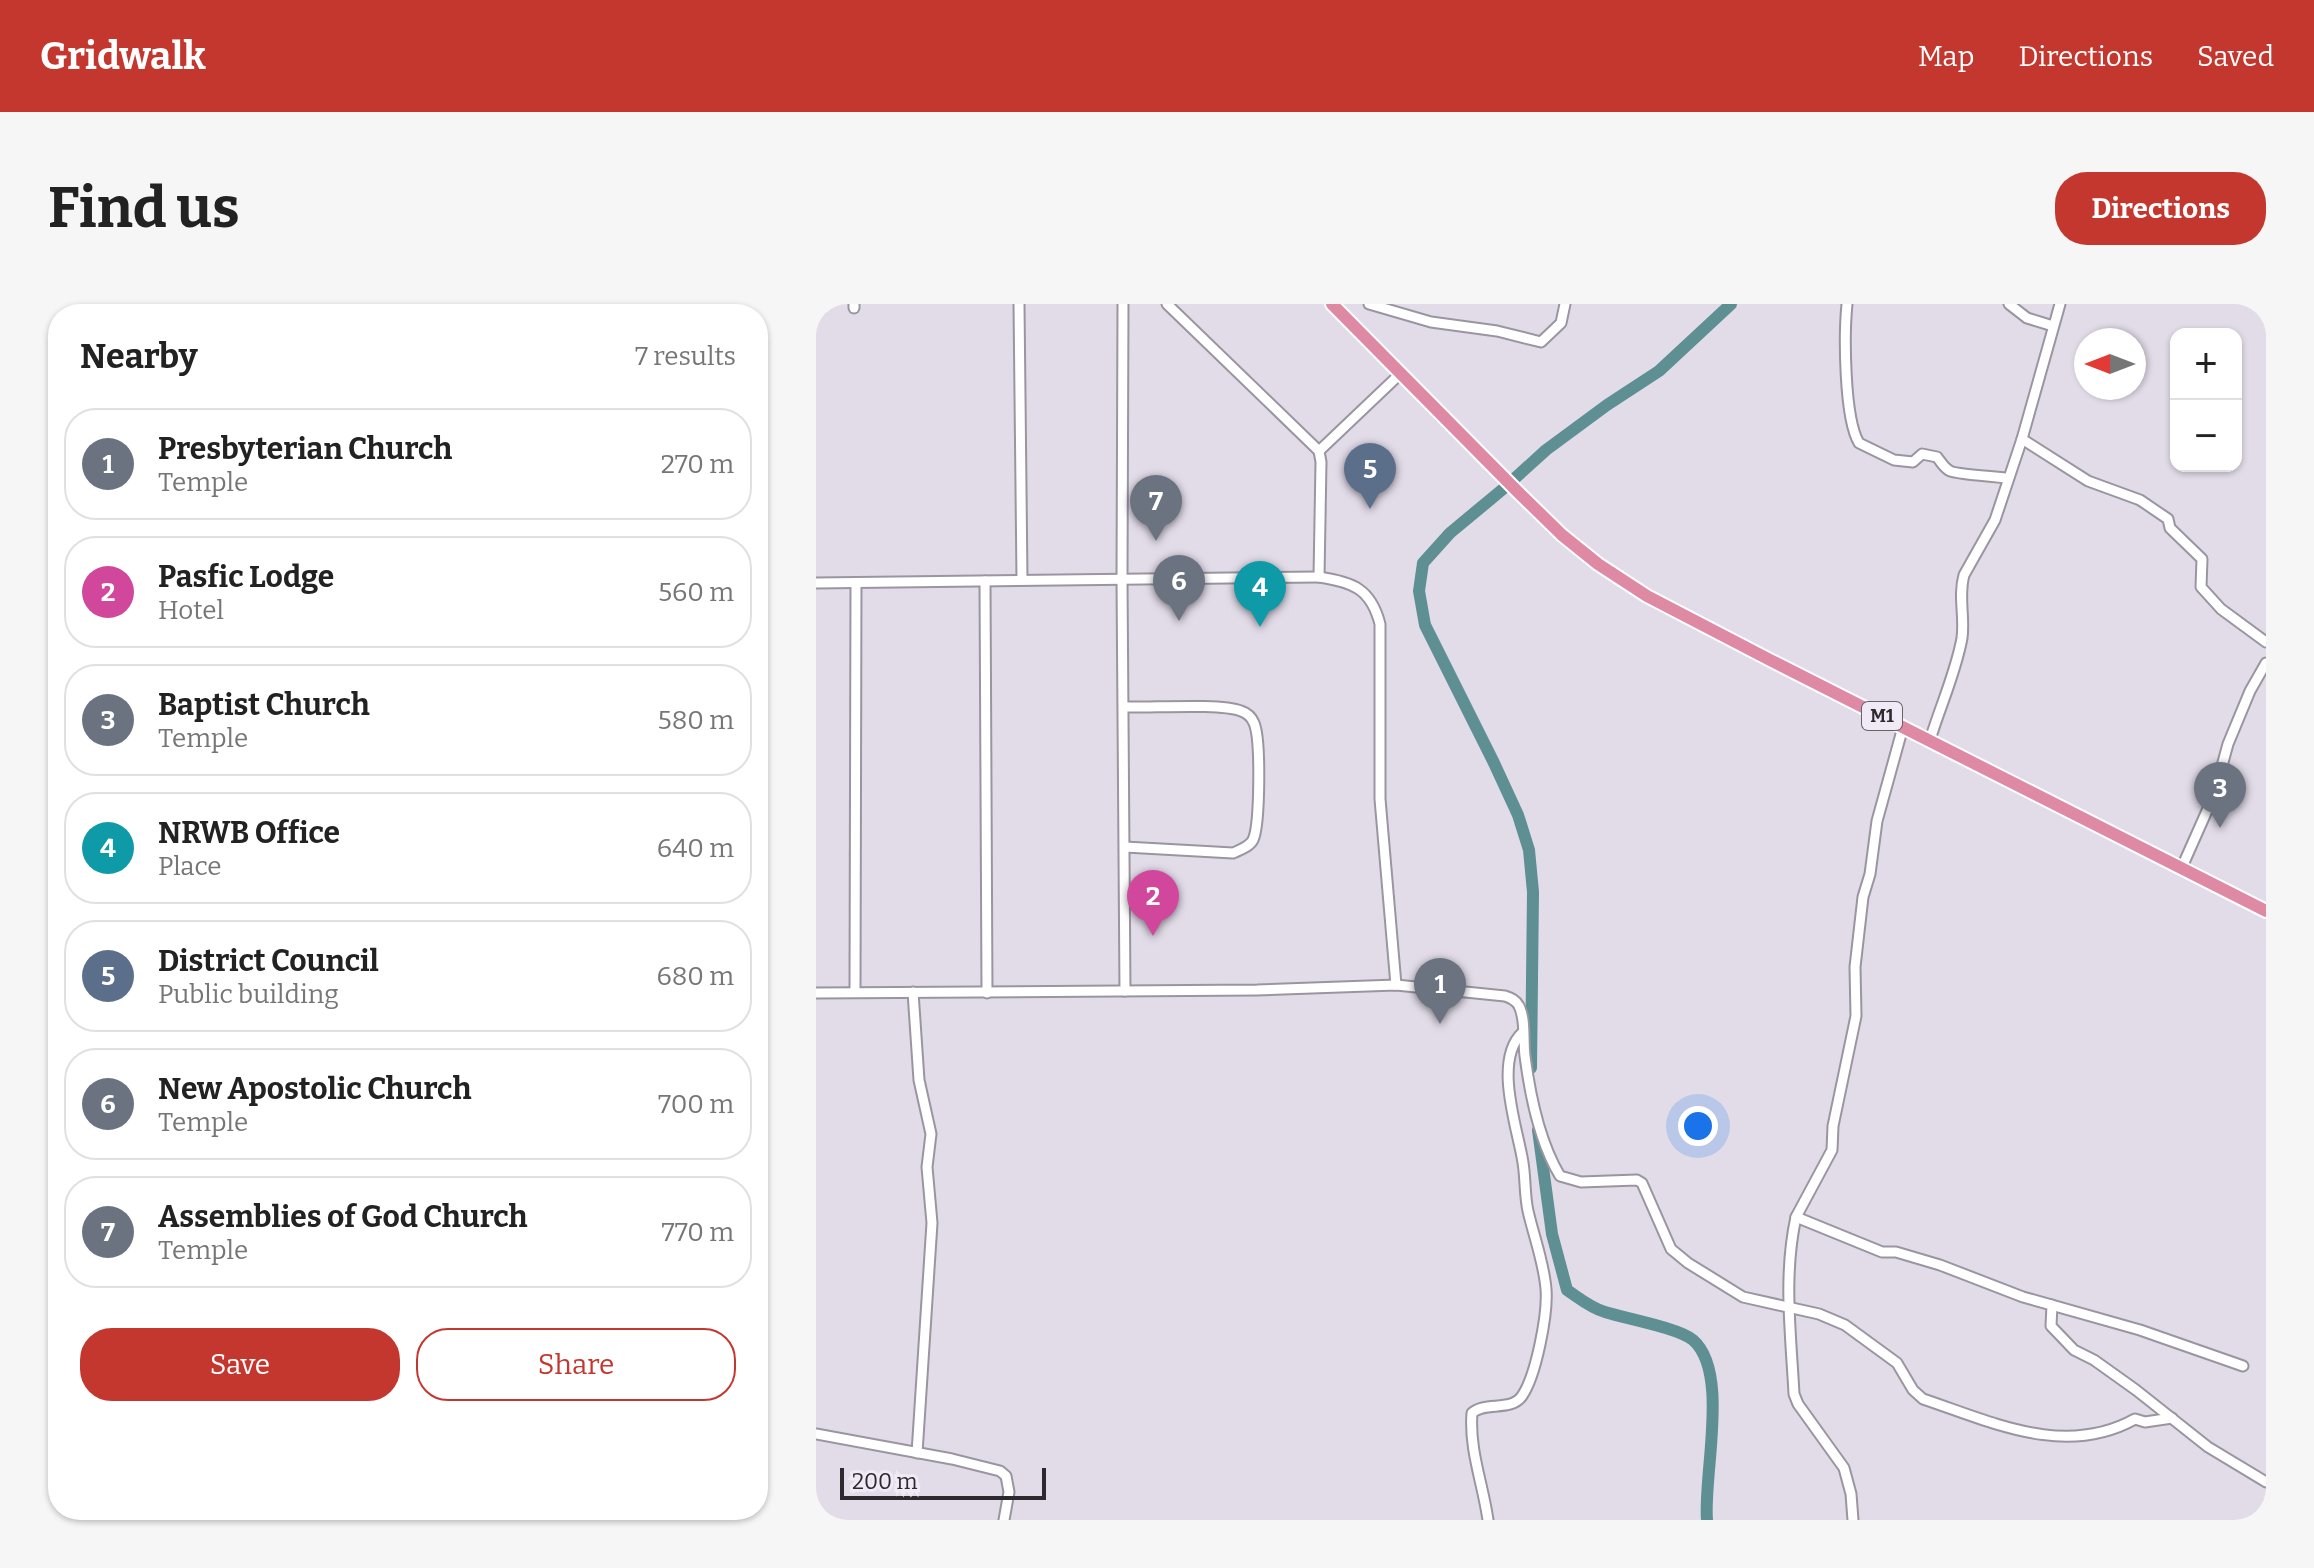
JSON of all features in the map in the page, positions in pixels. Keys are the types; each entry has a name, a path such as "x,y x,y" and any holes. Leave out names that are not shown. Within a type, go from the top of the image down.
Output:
{"highway":[{"name":"M1","path":"1332,304 1495,470 1574,544 1647,596 2266,911"}],"street":[{"path":"1019,304 1022,580"},
{"path":"1123,304 1125,991"},
{"path":"1167,304 1319,451 1319,577"},
{"path":"1369,304 1431,322 1497,331 1541,342 1561,323 1565,304"},
{"path":"1847,304 1847,386 1859,443 1894,460 1913,462 1922,454 1937,457 1946,470 1955,473 2008,478"},
{"path":"2009,304 2027,318 2053,326"},
{"path":"1930,740 1961,643 1964,619 1961,585 1995,520 2022,439 2060,304"},
{"path":"1319,451 1400,374"},
{"path":"2022,439 2088,481 2140,500 2168,519 2170,528 2202,559 2201,587 2221,609 2266,642"},
{"path":"816,583 1319,577 1361,589 1376,608 1380,624 1380,799 1396,985"},
{"path":"985,581 987,993"},
{"path":"855,992 856,583"},
{"path":"2182,867 2214,795 2228,744 2250,691 2266,663"},
{"path":"1124,707 1220,708 1241,711 1250,716 1257,737 1259,791 1254,838 1247,847 1233,853 1125,847"},
{"path":"1853,1520 1851,1494 1844,1468 1794,1394 1789,1309 1790,1259 1796,1217 1832,1150 1833,1126 1856,1016 1855,967 1863,897 1870,874 1879,811 1903,727"},
{"path":"816,993 1396,985 1512,999 1521,1011 1531,1091 1543,1137 1560,1176 1581,1182 1637,1180 1642,1183 1663,1234 1677,1256 1743,1297 1826,1316 1865,1338 1897,1363 1913,1390 1923,1399 2040,1436 2080,1437 2121,1427 2135,1419 2145,1422 2172,1418"},
{"path":"913,992 919,1080 931,1134 927,1167 932,1223 917,1453"},
{"path":"1488,1520 1474,1452 1472,1413 1482,1408 1509,1405 1521,1397 1541,1348 1546,1295 1528,1210 1522,1153 1512,1116 1511,1054 1514,1040 1522,1033"},
{"path":"1796,1217 1882,1252 1896,1252 1925,1260 2023,1297 2127,1326 2243,1366"},
{"path":"2052,1305 2051,1326 2074,1350 2094,1360 2208,1447 2266,1482"},
{"path":"816,1434 1000,1471 1006,1476 1009,1492 1004,1520"}],"waterway":[{"path":"1513,480 1546,450 1659,371 1731,304"},
{"path":"1503,489 1450,533 1423,563 1419,591 1425,625 1494,763 1518,815 1529,850 1533,892 1531,1068"},
{"path":"1538,1130 1552,1234 1567,1290 1600,1310 1686,1336 1704,1355 1713,1399 1707,1520"}],"place":[{"name":"District Council","path":"1370,509"},
{"name":"Assemblies of God Church","path":"1156,541"},
{"name":"New Apostolic Church","path":"1179,621"},
{"name":"NRWB Office","path":"1260,627"},
{"name":"Baptist Church","path":"2220,828"},
{"name":"Pasfic Lodge","path":"1153,936"},
{"name":"Presbyterian Church","path":"1440,1024"}]}
